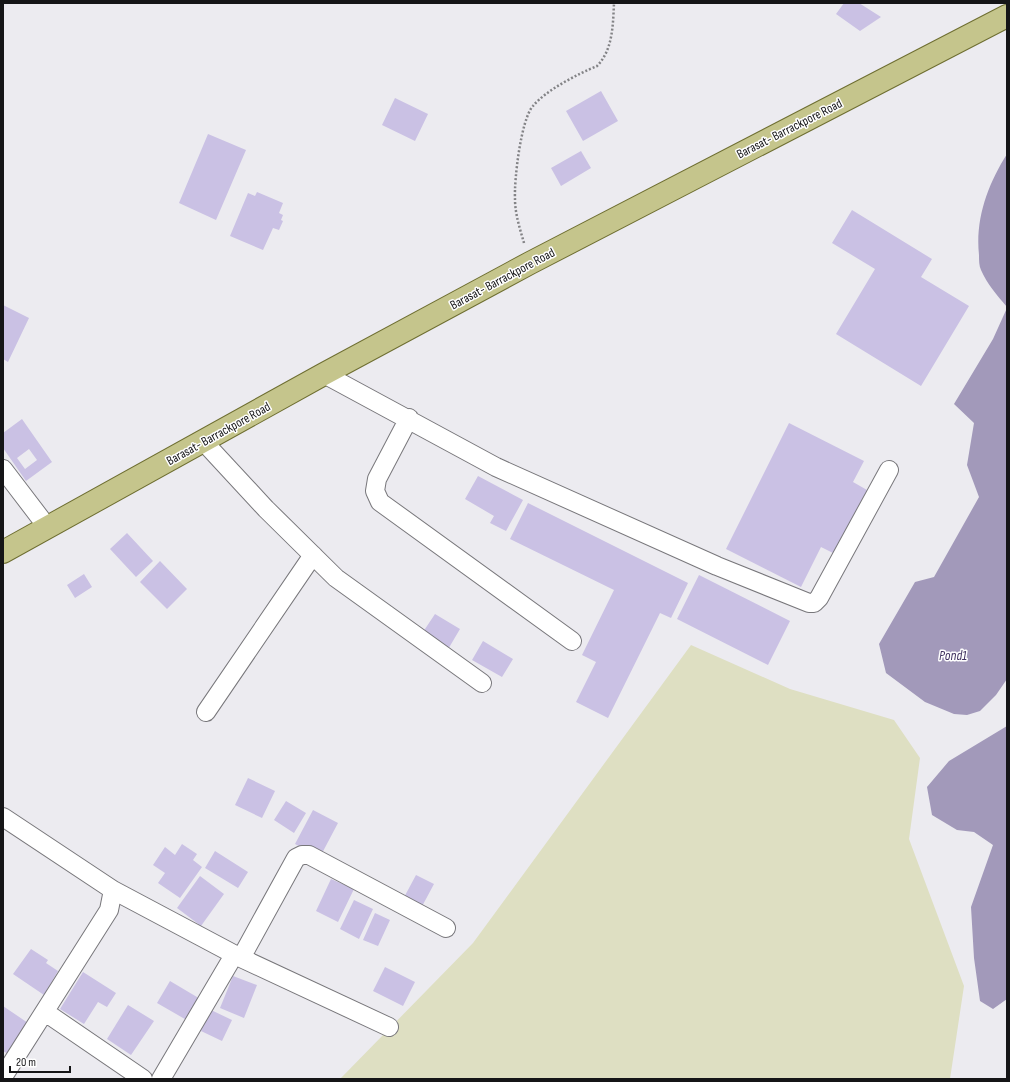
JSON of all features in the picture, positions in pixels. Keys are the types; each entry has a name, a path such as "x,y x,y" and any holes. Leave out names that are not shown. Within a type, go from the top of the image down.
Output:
{"main road":[{"name":"Barasat- Barrackpore Road","path":"3,552 324,374 530,263 1007,17"}],"street":[{"path":"324,374 409,418 496,467 716,566 812,603 819,598 889,470"},
{"path":"409,418 377,479 375,492 380,502 572,641"},
{"path":"203,442 336,578 482,683"},
{"path":"3,469 48,528"},
{"path":"206,712 313,555"},
{"path":"3,817 96,877 113,890 238,957 389,1027"},
{"path":"161,1079 238,957 296,858 302,855 309,855 446,928"},
{"path":"3,1077 109,910 113,890"},
{"path":"45,1012 143,1079"}],"path":[{"path":"530,263 517,219 515,199 523,127 531,108 541,97 597,66 604,59 609,46 614,3"}],"green space":[{"path":"691,645 790,689 894,720 920,758 909,839 964,986 950,1079 340,1079 473,943"}],"water":[{"path":"1007,154 1007,307 983,275 979,263 978,242 984,202 994,177"},
{"name":"Pond1","path":"1007,308 1007,679 996,695 980,711 967,715 954,714 925,702 886,673 879,644 915,582 934,577 979,497 967,465 974,423 954,404 993,339"},
{"path":"1007,726 1007,999 993,1009 980,1001 974,958 971,907 993,845 974,832 957,830 932,815 927,787 949,761"}],"building":[{"path":"844,3 859,3 881,17 860,31 836,14"},
{"path":"601,91 618,121 583,141 566,111"},
{"path":"395,98 428,114 415,141 382,125"},
{"path":"208,134 246,150 216,220 179,203"},
{"path":"581,151 591,168 561,186 551,168"},
{"path":"257,192 283,203 279,213 283,215 281,220 283,221 279,230 273,228 263,250 230,236 248,193 255,196"},
{"path":"852,210 932,259 921,277 969,306 921,386 836,334 875,269 832,243"},
{"path":"3,305 29,318 8,362 3,359"},
{"path":"22,419 52,462 26,481 3,448 3,433","holes":["29,449 37,460 25,469 17,458"]},
{"path":"789,423 864,461 853,482 867,490 835,554 821,547 801,587 726,549"},
{"path":"478,476 523,500 506,531 490,523 494,516 465,499"},
{"path":"528,503 688,583 671,618 660,613 608,718 576,702 596,662 582,655 614,590 510,539"},
{"path":"127,533 153,561 136,577 110,549"},
{"path":"160,561 187,589 167,609 140,582"},
{"path":"84,574 92,587 75,598 67,585"},
{"path":"699,575 790,621 768,665 677,619"},
{"path":"435,614 460,629 447,651 421,635"},
{"path":"483,641 513,659 502,677 472,660"},
{"path":"248,778 275,791 262,818 235,805"},
{"path":"286,801 306,813 294,833 274,820"},
{"path":"313,810 338,823 320,857 295,844"},
{"path":"182,844 197,854 193,860 202,867 180,898 158,883 165,873 153,865 165,847 175,855"},
{"path":"215,851 248,872 238,888 205,868"},
{"path":"416,875 434,884 419,912 401,903"},
{"path":"200,876 224,894 201,926 177,908"},
{"path":"331,879 354,889 338,922 316,911"},
{"path":"354,900 373,909 359,939 340,929"},
{"path":"375,913 390,920 378,946 363,940"},
{"path":"31,949 48,960 46,963 58,971 44,995 13,974"},
{"path":"385,967 415,982 403,1006 373,991"},
{"path":"83,972 116,993 107,1007 98,1002 84,1024 60,1009"},
{"path":"233,976 257,985 244,1018 220,1008"},
{"path":"170,981 202,1000 190,1022 157,1003"},
{"path":"128,1005 154,1021 131,1055 107,1039"},
{"path":"3,1006 31,1025 10,1055 3,1051"},
{"path":"211,1010 232,1020 222,1041 201,1031"}]}
